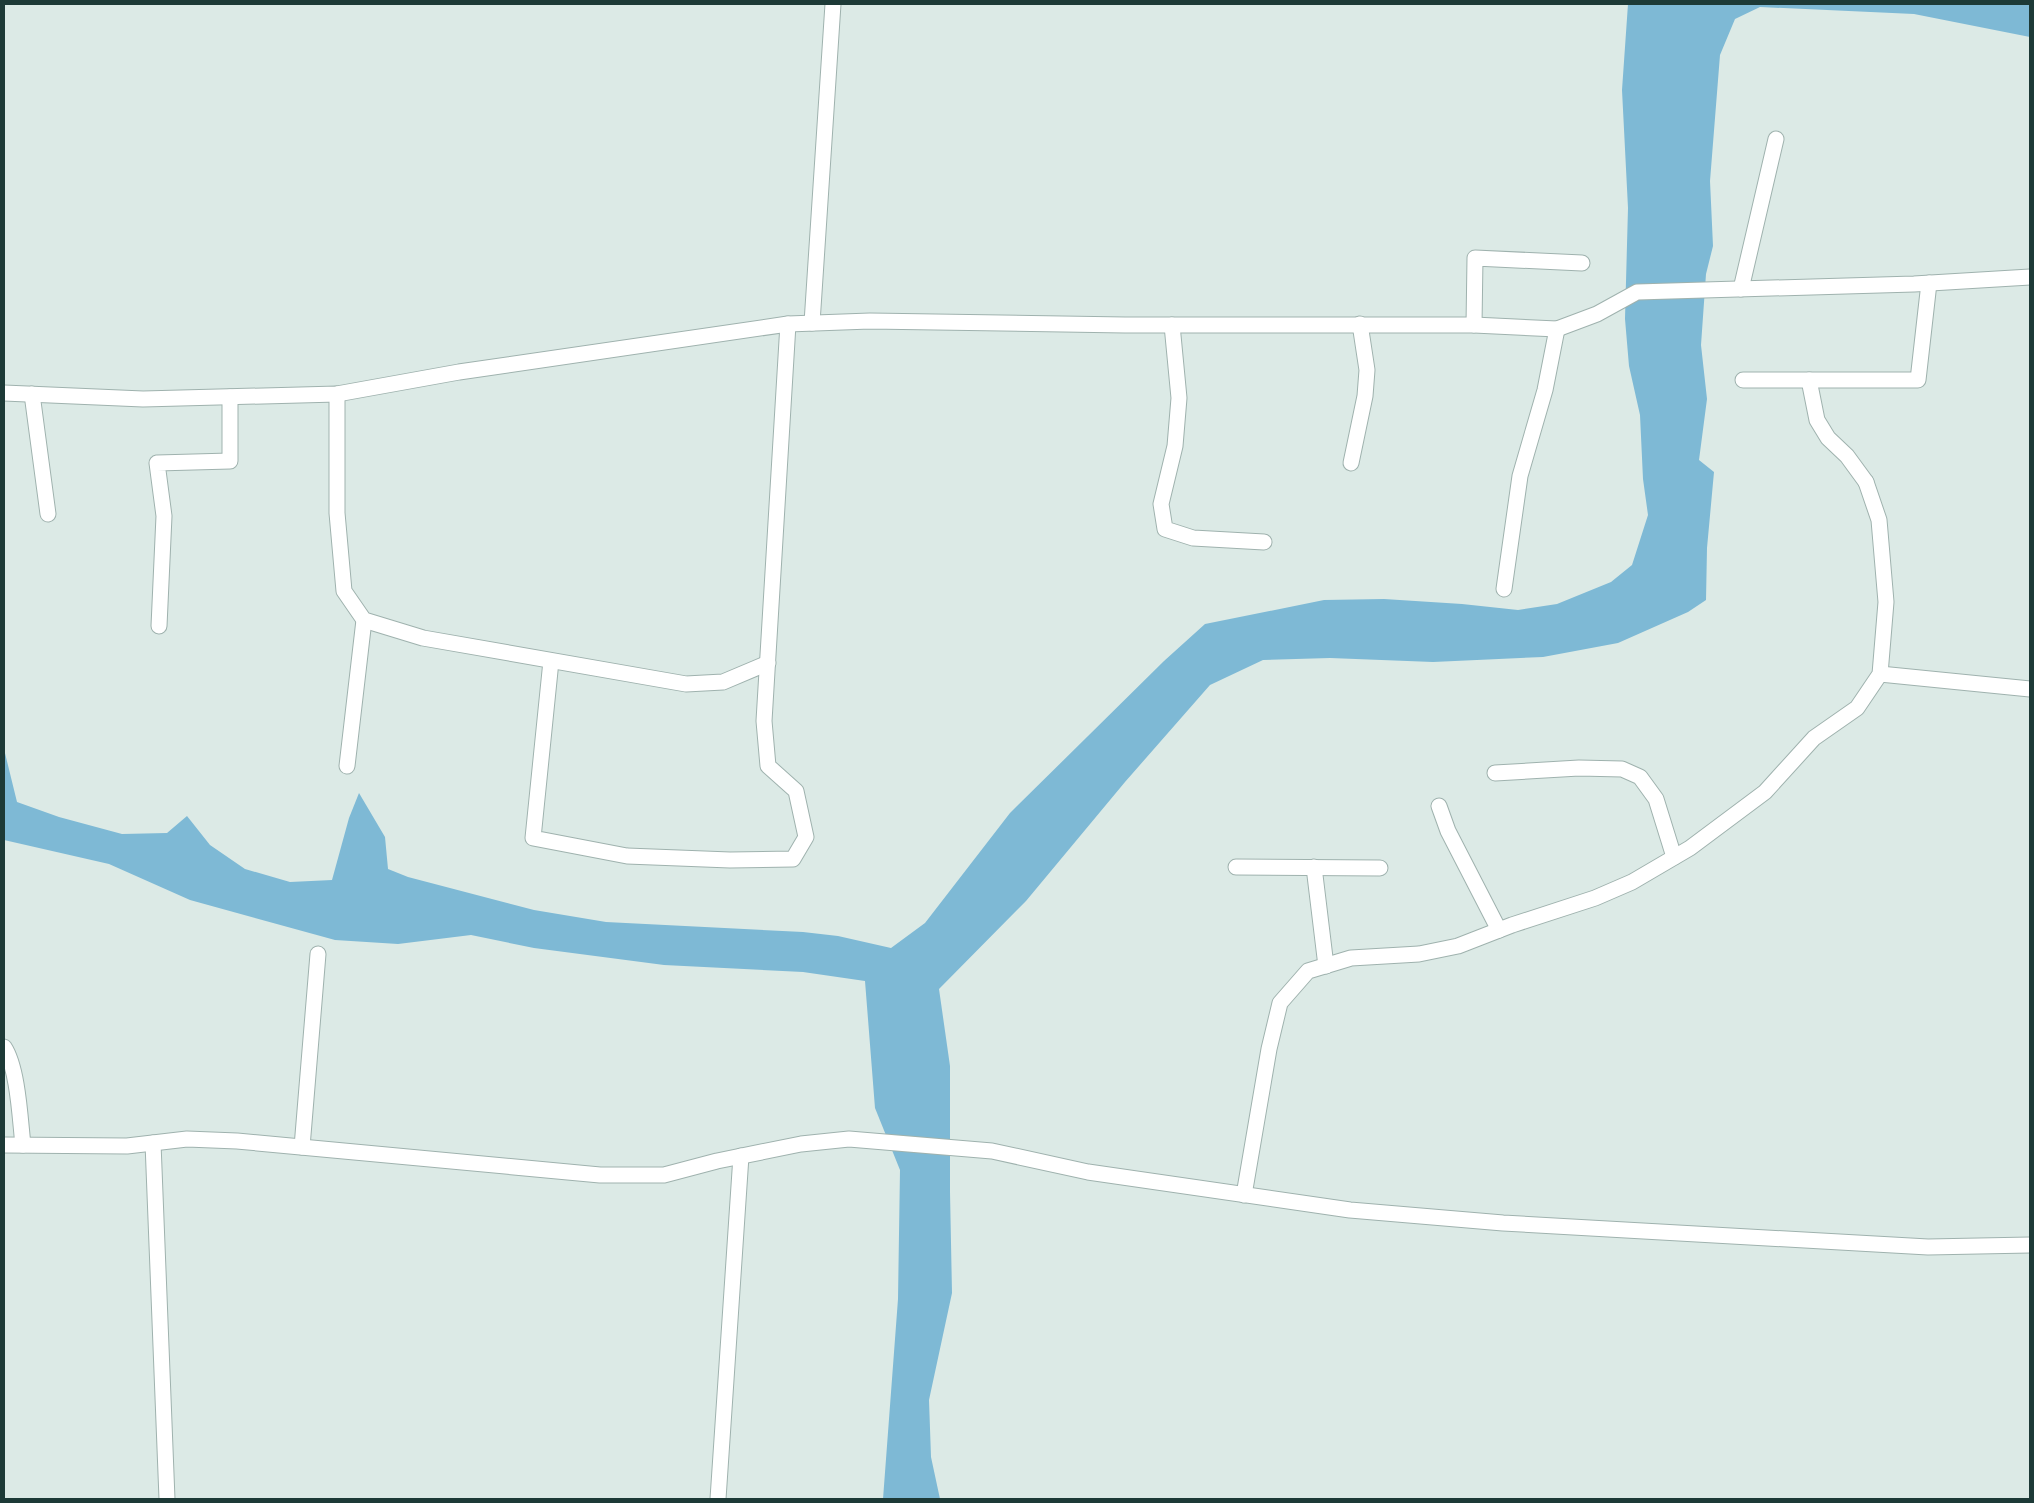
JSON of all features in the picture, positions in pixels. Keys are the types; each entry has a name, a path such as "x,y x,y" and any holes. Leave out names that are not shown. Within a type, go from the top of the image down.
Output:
{"street":[{"path":"812,323 833,4"},
{"path":"1742,289 1776,139"},
{"path":"1474,325 1475,258 1582,263"},
{"path":"4,392 142,399 336,394 468,371 788,324 812,323 870,321 1172,325 1360,324 1474,325 1557,329 1597,314 1638,292 1929,283 2030,277"},
{"path":"1743,380 1918,380 1929,283"},
{"path":"551,661 533,838 627,856 730,860 793,859 806,837 796,791 768,766 764,721 788,324"},
{"path":"1350,463 1365,387 1366,370 1360,324"},
{"path":"1172,325 1179,398 1175,446 1161,504 1165,529 1193,538 1264,542"},
{"path":"1504,589 1520,476 1545,390 1557,329"},
{"path":"1244,1195 1268,1049 1280,1003 1308,971 1351,958 1419,954 1458,946 1499,930 1595,898 1632,882 1674,857 1765,792 1814,738 1857,708 1880,674 1886,602 1878,520 1866,482 1847,456 1828,438 1817,420 1809,380"},
{"path":"32,394 48,514"},
{"path":"336,394 337,514 344,591 364,620 423,638 686,684 723,682 768,663"},
{"path":"158,626 164,516 157,463 230,461 230,397"},
{"path":"347,766 364,620"},
{"path":"1880,674 2030,688"},
{"path":"1495,772 1579,768 1622,769 1640,777 1656,799 1674,857"},
{"path":"1439,806 1448,830 1499,930"},
{"path":"1236,867 1380,868"},
{"path":"1314,867 1326,966"},
{"path":"302,1147 318,954"},
{"path":"4,1047 8,1054 17,1091 23,1145"},
{"path":"4,1145 127,1146 187,1139 237,1141 600,1175 664,1175 741,1156 801,1144 849,1139 992,1151 1088,1172 1360,1211 1513,1224 1928,1248 2030,1245"},
{"path":"153,1143 167,1499"},
{"path":"718,1499 741,1156"}],"water":[{"path":"1628,4 2030,4 2030,37 1914,14 1760,7 1735,19 1720,55 1710,181 1713,246 1706,274 1701,345 1707,399 1699,460 1714,472 1707,548 1706,600 1688,612 1618,643 1543,657 1433,662 1330,658 1263,660 1210,685 1125,782 1026,901 939,989 950,1066 952,1293 929,1400 931,1457 940,1499 883,1499 898,1299 900,1170 875,1108 865,981 803,972 664,965 534,948 471,935 398,944 335,940 190,900 109,864 4,840 4,749 17,802 59,817 122,834 167,833 187,816 210,845 245,869 290,882 332,880 349,818 359,793 385,837 388,869 408,877 534,910 606,922 803,932 838,936 891,948 925,923 1010,813 1164,661 1205,624 1324,600 1384,599 1518,610 1557,604 1611,582 1632,565 1648,515 1643,479 1640,415 1629,366 1625,319 1628,208 1622,90"}]}
